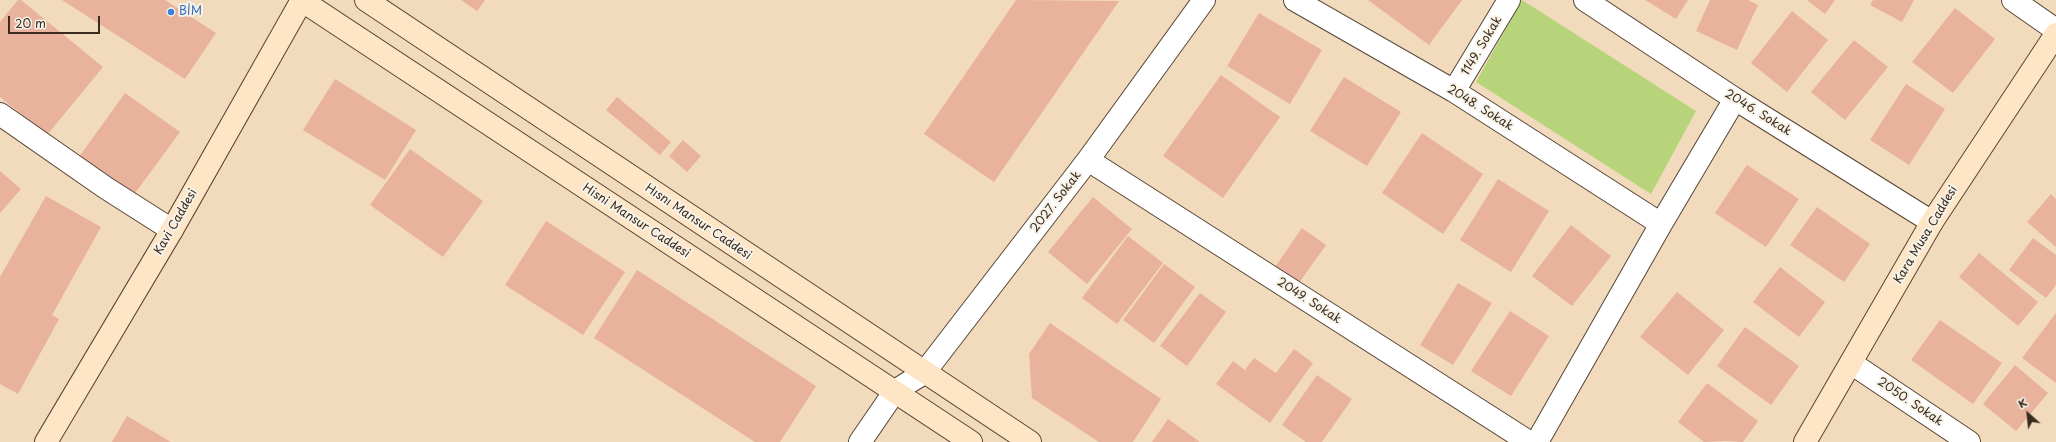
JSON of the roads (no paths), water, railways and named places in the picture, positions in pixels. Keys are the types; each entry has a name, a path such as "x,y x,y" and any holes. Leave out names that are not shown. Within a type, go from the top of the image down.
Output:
{"main road":[{"name":"Kavi Caddesi","path":"46,442 172,230 302,0"},
{"name":"Hisni Mansur Caddesi","path":"302,0 971,442"},
{"name":"Hısnı Mansur Caddesi","path":"366,0 924,373 1030,442"},
{"name":"Kara Musa Caddesi","path":"1805,442 1932,222 2056,34"}],"street":[{"name":"2027. Sokak","path":"895,391 924,373 1088,160 1204,0"},
{"name":"2048. Sokak","path":"1295,0 1454,91 1661,224"},
{"name":"1149. Sokak","path":"1454,91 1510,0"},
{"name":"2046. Sokak","path":"1586,0 1735,99 1932,222"},
{"path":"2013,0 2056,30"},
{"path":"1537,442 1661,224 1735,99"},
{"path":"0,114 106,188 172,230"},
{"name":"2049. Sokak","path":"1088,160 1529,442"},
{"name":"2050. Sokak","path":"1851,363 1969,442"},
{"path":"860,442 895,391"}],"place":[{"name":"BİM","path":"171,12"}]}
